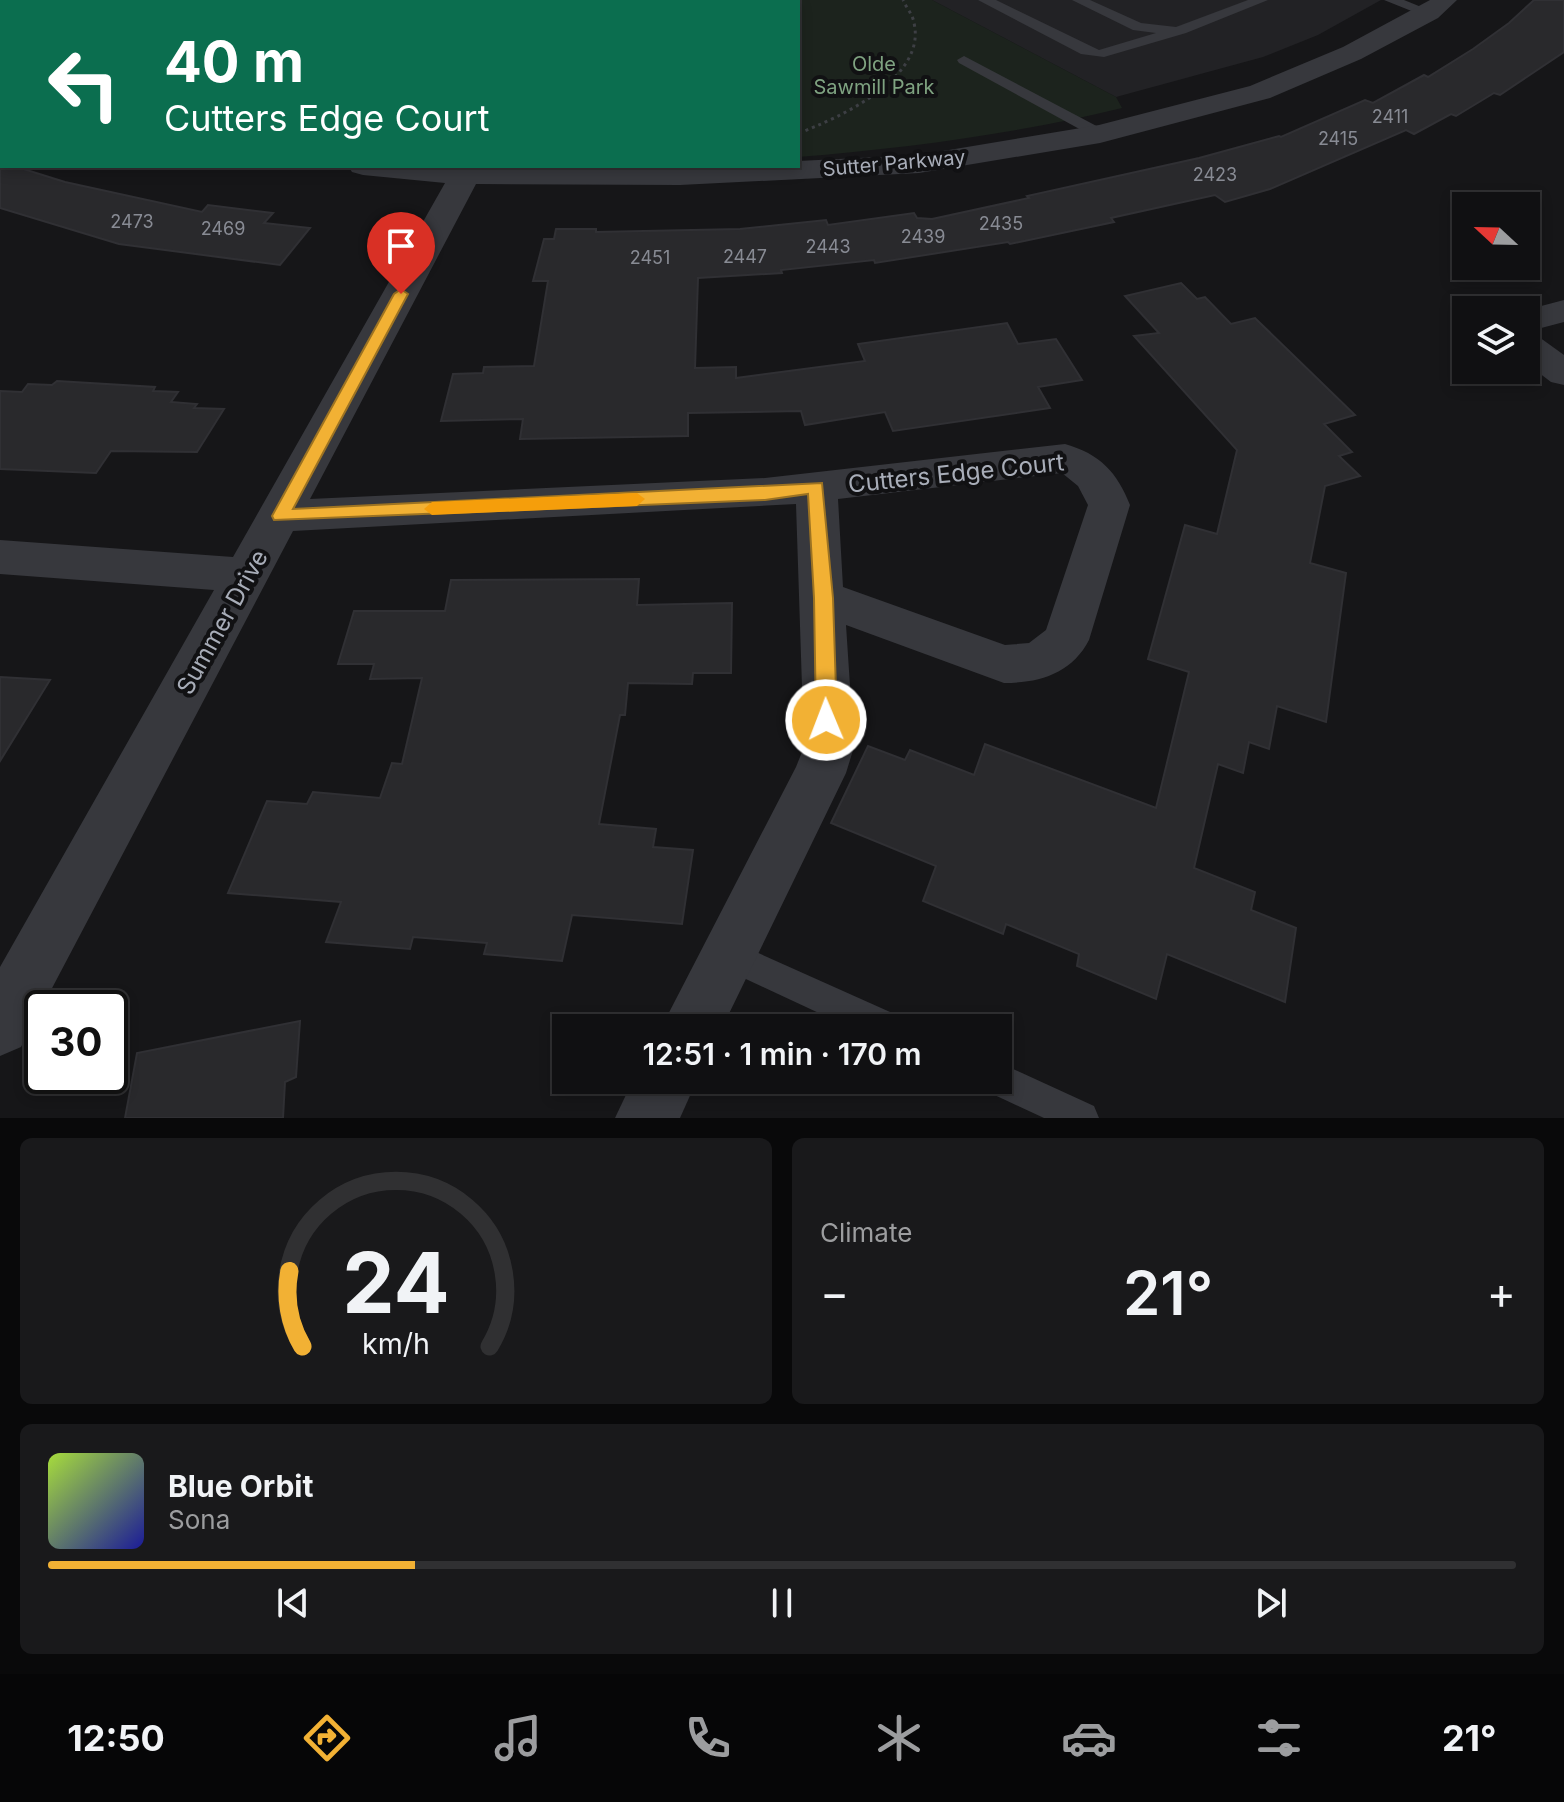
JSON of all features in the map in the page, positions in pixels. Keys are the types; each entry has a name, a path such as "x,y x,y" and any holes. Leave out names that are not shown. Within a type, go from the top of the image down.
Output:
{"street":[{"name":"Sutter Parkway","path":"386,168 465,175 680,176 919,164 1100,134 1260,92 1352,53 1437,6"},
{"name":"Summer Drive","path":"0,1026 465,175"},
{"path":"1540,317 1564,311"},
{"path":"1540,355 1564,373"},
{"name":"Cutters Edge Court","path":"280,516 765,493 1065,458 1079,462 1104,489 1109,505 1066,640 1052,655 1029,664 1004,664 824,598"},
{"path":"698,1014 820,773 829,747 824,598 816,487"},
{"path":"0,557 247,575"},
{"path":"647,1118 659,1094"}],"lane":[{"path":"985,0 1093,54 1113,52 1261,0"},
{"path":"1079,0 1138,27 1181,30"},
{"path":"1391,0 1437,6"},
{"path":"964,60 1100,134"},
{"path":"727,954 857,1014"},
{"path":"1012,1086 1082,1118"}],"path":[{"path":"800,132 871,99 906,65 917,28 912,12 903,0"}],"shaded area":[{"path":"932,0 1381,0 1318,35 1263,57 1116,97"}],"green space":[{"name":"Olde Sawmill Park","path":"800,0 932,0 1116,97 1122,108 961,139 800,157"}],"building":[{"path":"1534,0 1564,0 1564,52 1500,95 1494,93 1456,116 1451,114 1414,134 1406,130 1270,189 1225,202 1215,195 1111,218 1114,222 1010,244 875,263 874,260 781,270 782,273 698,278 695,368 736,367 736,378 865,361 858,344 1007,323 1018,344 1056,339 1082,380 1038,387 1050,408 893,431 885,412 805,425 801,411 688,413 688,436 520,439 523,419 441,421 453,374 483,373 484,367 534,366 548,281 533,281 544,239 554,239 556,229 596,229 596,232 740,229 826,220 828,225 914,213 917,218 932,219 1029,198 1027,196 1281,137 1365,100 1373,103 1424,75 1428,77 1473,49"},
{"path":"0,168 20,168 65,182 202,212 208,205 273,213 264,223 310,228 280,265 119,244 0,208"},
{"path":"1181,283 1197,299 1205,297 1231,324 1255,318 1355,415 1324,424 1352,452 1339,456 1360,476 1325,486 1310,563 1346,573 1326,722 1277,706 1269,749 1249,742 1243,773 1218,764 1194,868 1255,892 1251,910 1296,928 1285,1002 1167,954 1156,999 1077,966 1079,954 1006,924 1003,934 923,901 936,866 831,823 868,746 905,760 910,750 974,775 985,744 1156,808 1189,672 1148,659 1185,525 1217,534 1237,450 1134,336 1159,333 1125,296"},
{"path":"57,381 155,387 153,391 178,392 171,402 197,404 194,408 224,409 197,452 111,451 96,473 0,469 0,391 22,392 28,384 52,385"},
{"path":"639,579 637,605 732,603 731,673 693,673 692,684 628,683 625,715 620,715 599,824 656,829 653,847 693,850 682,924 572,915 562,961 484,954 487,943 413,937 410,949 326,942 341,902 228,893 267,801 307,804 313,792 380,798 392,763 402,764 422,678 370,679 374,664 338,664 354,611 445,611 451,580"},
{"path":"0,677 50,680 0,761"},
{"path":"300,1021 296,1077 285,1082 283,1118 125,1118 137,1053"}],"slow traffic":[{"path":"432,509 637,499"}],"route":[{"path":"401,294 280,516 765,493 816,487 824,598 826,720"}]}
